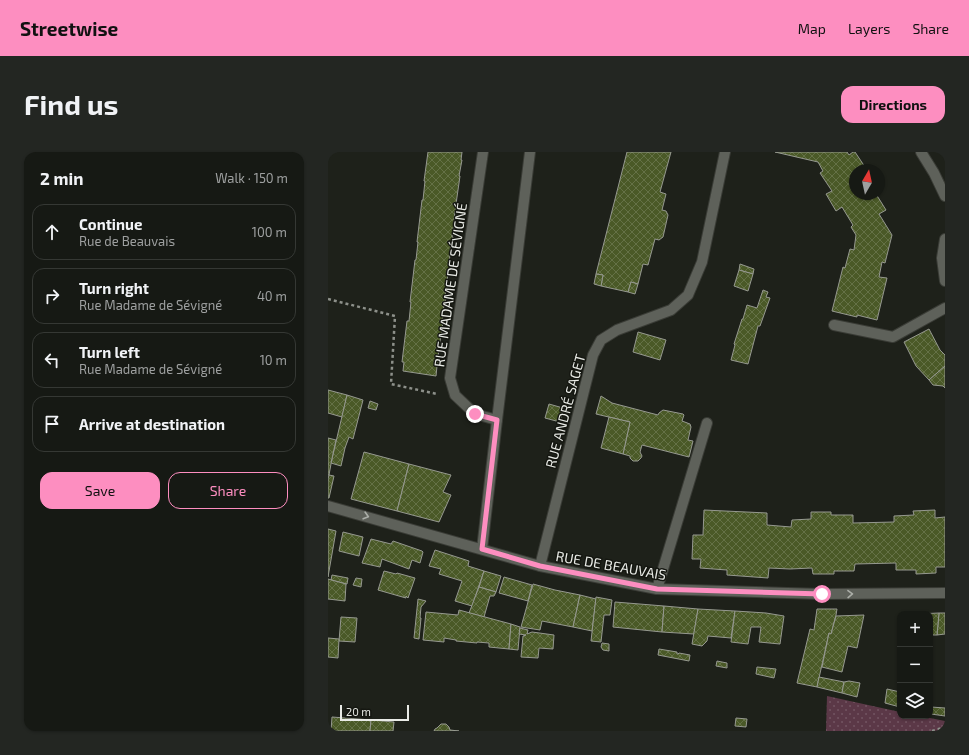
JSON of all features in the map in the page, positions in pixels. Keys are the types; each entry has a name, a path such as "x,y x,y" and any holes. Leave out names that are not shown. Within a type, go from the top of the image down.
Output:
{"street":[{"name":"RUE MADAME DE SÉVIGNÉ","path":"455,395 450,378 483,152"},
{"path":"482,549 530,152"},
{"name":"RUE ANDRÉ SAGET","path":"540,566 593,356 601,340 617,330 671,310 688,295 702,262 725,152"},
{"path":"921,152 934,173 945,196"},
{"path":"945,239 942,258 945,281"},
{"path":"834,325 893,337 945,308"},
{"path":"455,395 475,414 497,420"},
{"path":"657,589 707,423"},
{"name":"RUE DE BEAUVAIS","path":"328,506 540,566 657,589 822,594 945,593"}],"path":[{"path":"328,299 396,316 391,384 446,396 455,395"},
{"path":"932,731 942,728 945,730"}],"shaded area":[{"path":"827,696 897,711 897,719 933,719 945,721 945,731 826,731"}],"building":[{"path":"428,152 462,152 454,220 455,228 453,228 453,244 451,244 447,282 448,288 446,288 443,326 436,376 403,371 404,362 402,362 407,321 409,321"},
{"path":"627,152 671,152 660,192 666,194 662,210 666,211 668,215 663,237 659,240 655,239 648,265 643,264 638,284 631,282 628,292 601,286 603,275 596,274"},
{"path":"775,152 847,152 849,155 855,152 863,164 849,164 849,200 880,200 886,210 879,214 892,235 885,263 882,262 879,277 887,278 877,320 832,311 843,267 845,268 850,249 854,250 856,235 851,227 853,225 842,207 836,211 826,194 832,191 820,173 823,171 818,162"},
{"path":"740,264 754,269 753,274 739,270"},
{"path":"739,270 753,274 748,291 734,286"},
{"path":"596,274 603,275 601,286 594,284"},
{"path":"631,282 638,284 635,294 628,292"},
{"path":"763,290 768,292 766,297 770,298 760,326 758,326 748,364 731,360 734,344 747,305 757,308"},
{"path":"929,329 940,350 945,355 945,366 929,380 916,366 904,342"},
{"path":"638,332 666,340 660,360 633,352"},
{"path":"945,366 945,388 943,386 933,385 929,380"},
{"path":"328,390 347,395 342,417 328,413"},
{"path":"347,395 363,400 353,439 349,437 341,466 331,463"},
{"path":"601,396 612,403 658,415 663,410 683,414 682,421 690,424 691,427 688,440 693,441 689,457 642,445 640,452 642,456 641,458 638,461 633,461 630,456 623,454 630,422 596,414"},
{"path":"370,401 378,404 376,410 368,408"},
{"path":"549,404 563,408 560,422 545,418"},
{"path":"609,417 630,422 623,454 601,448"},
{"path":"328,438 336,440 329,475 328,475"},
{"path":"364,452 409,464 397,511 351,499"},
{"path":"409,464 451,475 443,492 451,495 439,522 397,511"},
{"path":"329,475 334,476 328,498 328,479"},
{"path":"704,510 767,513 767,525 791,527 792,520 811,519 811,512 831,512 831,515 853,515 853,523 894,522 894,516 914,515 913,511 935,510 935,518 945,517 945,567 936,567 936,573 916,574 916,570 896,570 896,563 855,564 854,571 834,571 834,574 813,574 812,568 769,568 768,578 727,575 727,570 700,568 701,559 692,559 693,535 703,535"},
{"path":"328,529 336,531 328,577"},
{"path":"343,532 363,537 359,556 339,551"},
{"path":"371,539 391,544 393,541 422,551 420,563 412,560 409,569 382,559 380,567 362,563"},
{"path":"435,550 469,561 468,566 484,571 472,606 455,601 462,581 439,574 441,569 429,566"},
{"path":"384,571 415,578 408,598 406,596 406,598 378,590"},
{"path":"484,571 501,576 496,592 479,587"},
{"path":"332,575 348,578 347,584 331,580"},
{"path":"504,577 532,585 528,601 499,593"},
{"path":"356,578 362,579 361,587 353,585"},
{"path":"328,579 346,584 345,601 328,599"},
{"path":"533,584 580,595 573,627 542,621 540,630 521,627"},
{"path":"479,587 496,592 494,596 490,596 484,617 469,613"},
{"path":"580,595 596,599 592,631 573,627"},
{"path":"596,597 612,600 610,615 604,615 601,642 591,641"},
{"path":"418,599 426,601 421,607 419,639 414,638"},
{"path":"615,602 664,606 662,632 613,627"},
{"path":"664,606 698,609 694,634 662,632"},
{"path":"698,609 735,611 731,638 708,636 707,641 702,646 692,644"},
{"path":"817,609 837,609 831,634 829,633 817,687 797,683 810,629 814,630"},
{"path":"459,610 511,624 509,649 489,647 489,643 456,641 444,638 444,642 423,640 426,612 458,615"},
{"path":"735,611 784,616 780,644 759,642 761,627 751,627 748,644 731,642"},
{"path":"933,613 939,613 937,635 933,635"},
{"path":"939,613 945,613 945,634 937,635"},
{"path":"864,615 857,648 848,646 842,672 822,667 829,633 831,634 836,616"},
{"path":"341,617 357,618 355,642 339,641"},
{"path":"511,624 520,627 518,650 509,649"},
{"path":"520,628 528,630 527,634 532,632 554,635 553,649 539,648 538,658 521,657 523,636 526,635 519,634"},
{"path":"328,638 339,639 338,658 328,657"},
{"path":"602,643 609,644 609,651 603,650 601,647"},
{"path":"659,649 677,652 677,654 690,655 689,661 658,655"},
{"path":"717,661 727,663 727,668 716,666"},
{"path":"757,667 776,669 774,678 756,674"},
{"path":"819,677 844,682 842,693 817,687"},
{"path":"849,681 860,683 857,697 842,693 844,682"},
{"path":"887,689 897,691 897,706 885,703"},
{"path":"933,707 945,708 945,716 933,714"},
{"path":"332,717 371,720 370,731 331,731"},
{"path":"736,718 747,719 746,727 735,726"},
{"path":"371,720 394,722 393,731 370,731"},
{"path":"441,724 446,724 450,730 459,731 434,731"}],"route":[{"path":"475,414 497,420 482,549 540,566 657,589 822,594"}]}
